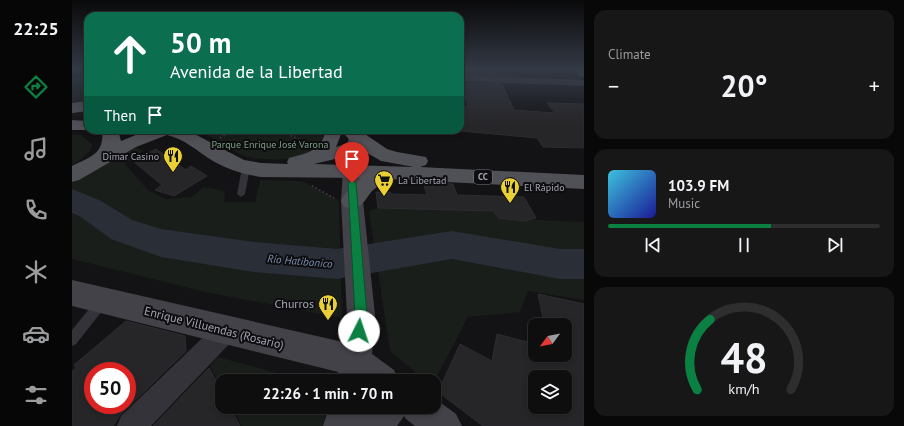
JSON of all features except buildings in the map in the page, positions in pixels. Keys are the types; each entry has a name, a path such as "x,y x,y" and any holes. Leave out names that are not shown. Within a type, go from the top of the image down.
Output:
{"main road":[{"path":"72,108 84,106"},
{"path":"72,125 84,126"},
{"path":"103,158 112,141 111,134"},
{"path":"78,172 153,134"},
{"name":"CC","path":"183,134 190,136 228,161 254,169 383,172 584,182"},
{"path":"309,153 321,154 330,144 333,134"},
{"path":"254,169 309,153 346,151 355,136"},
{"path":"355,136 370,149 381,154 404,160 584,168"},
{"path":"355,136 352,172 352,205 361,315 371,351 385,374"},
{"path":"352,205 366,185 383,172"},
{"name":"Enrique Villuendas (Rosario)","path":"72,293 226,331 354,371"},
{"path":"354,371 361,315"},
{"path":"341,426 344,414"},
{"path":"373,426 384,414"},
{"path":"428,414 444,426"}],"street":[{"path":"130,426 226,331"}],"lane":[{"path":"241,194 254,169"},
{"path":"72,340 103,301"}],"path":[{"path":"220,138 226,134"},
{"path":"285,134 309,153"},
{"path":"215,135 227,142"}],"green space":[{"path":"72,89 84,89 84,103 72,105"},
{"path":"72,134 81,135 92,144 91,150 72,165"},
{"name":"Parque Enrique José Varona","path":"204,134 327,134 326,139 309,152 293,158 276,160 251,158 245,156"},
{"path":"136,147 143,151 125,164 148,190 166,199 191,197 204,187 225,191 224,202 255,202 260,180 302,181 339,200 342,318 205,292 72,259 72,183"},
{"path":"378,208 494,211 498,218 584,222 584,300 528,291 520,312 468,317 438,374 418,374 390,351 369,211"},
{"path":"218,357 280,374 215,374 215,376 210,366"},
{"path":"236,414 326,414 323,426 242,426"}],"waterway":[{"name":"Río Hatibonico","path":"72,200 91,209 122,230 161,243 254,257 337,264 452,245 560,264 584,264"}],"place":[{"name":"Dimar Casino","path":"173,173"},
{"name":"La Libertad","path":"384,197"},
{"name":"El Rápido","path":"510,204"},
{"name":"Churros","path":"328,321"}],"route":[{"path":"352,183 352,201 361,315 359,331"}]}
